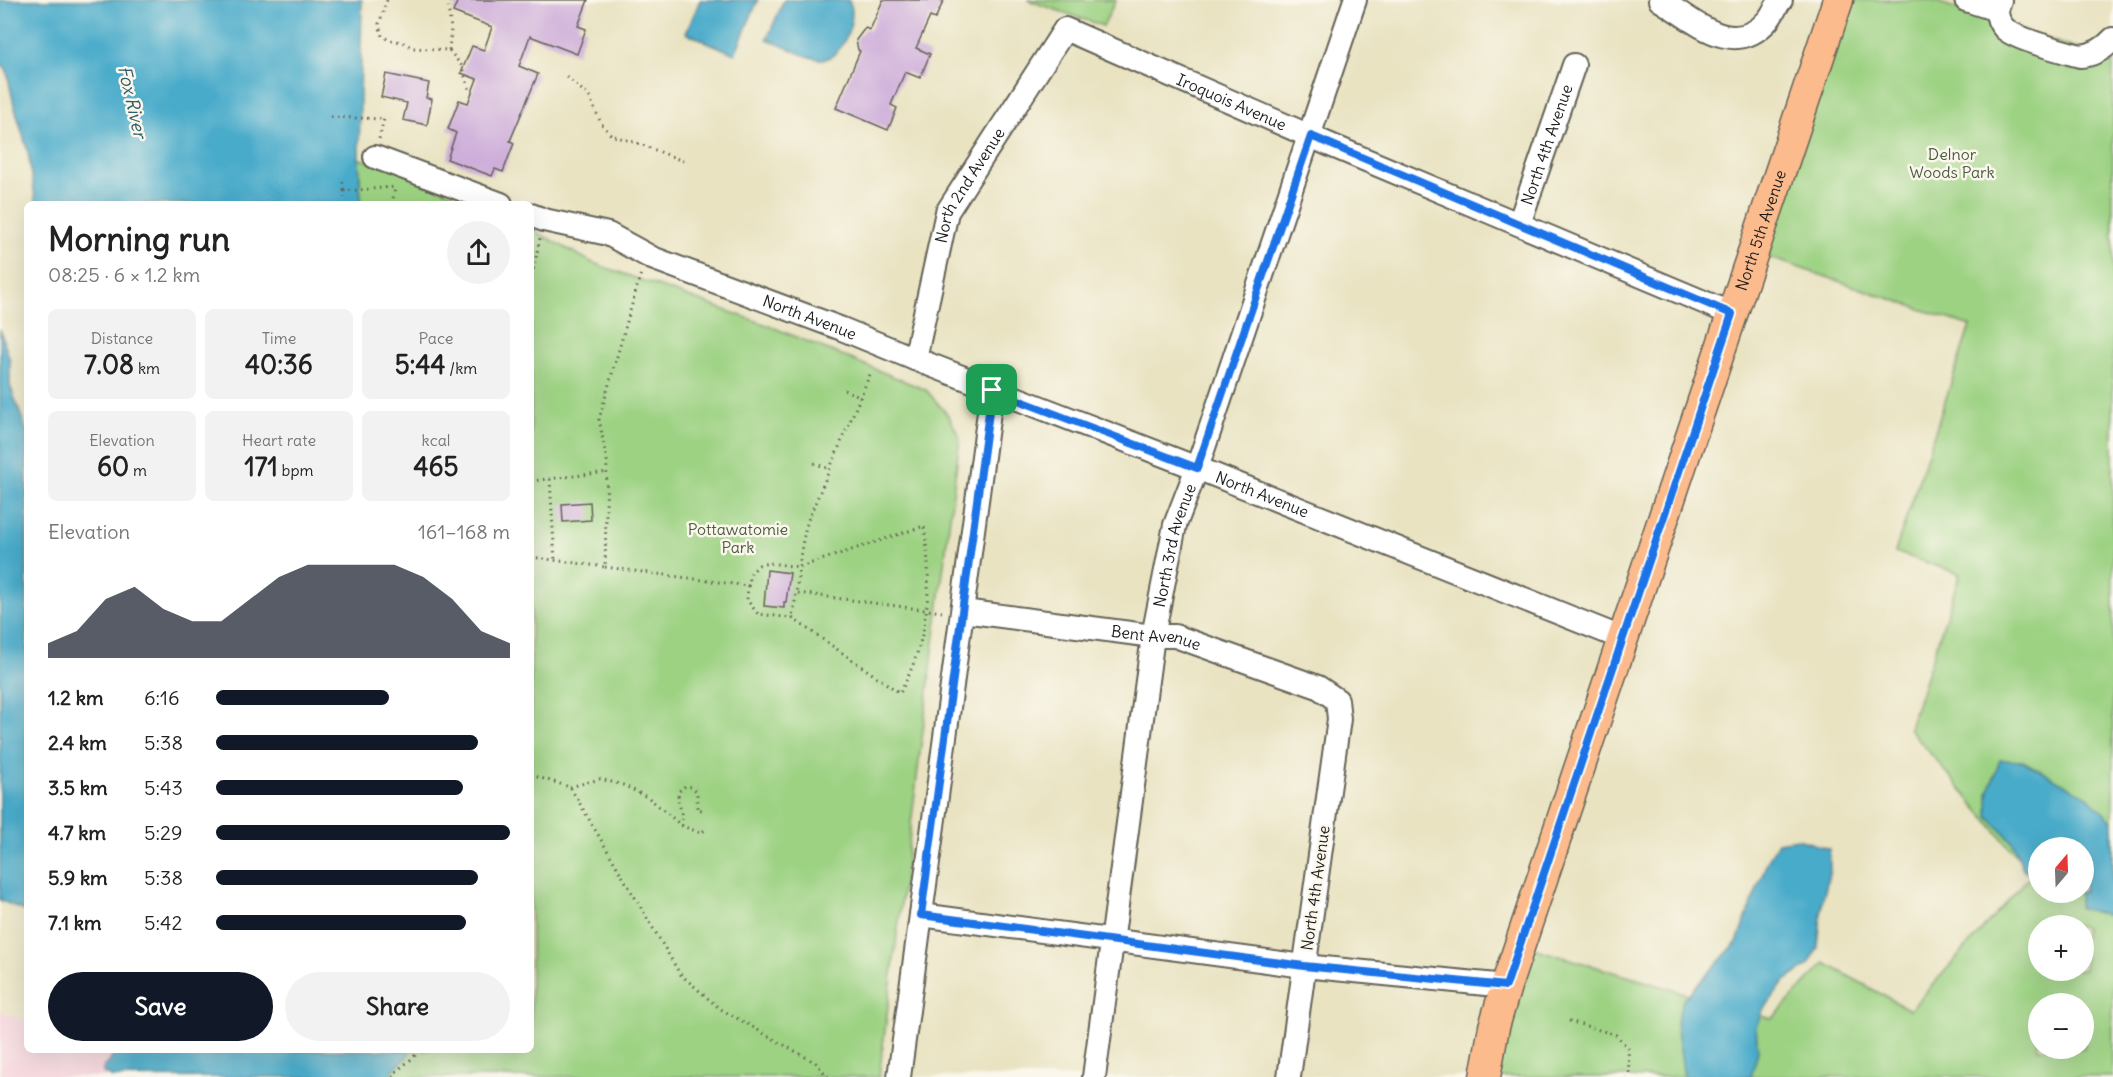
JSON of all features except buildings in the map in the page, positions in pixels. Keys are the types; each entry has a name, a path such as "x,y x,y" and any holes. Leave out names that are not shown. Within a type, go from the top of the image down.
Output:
{"main road":[{"name":"North 5th Avenue","path":"1485,1077 1494,1027 1506,986 1838,0"}],"street":[{"name":"North 3rd Avenue","path":"1094,1077 1153,636 1174,525 1197,468 1311,136 1355,0"},
{"path":"1660,0 1713,33 1728,38 1741,38 1751,33 1767,21 1780,0"},
{"path":"1966,0 1999,5 1997,16 2005,30 2080,56 2101,50 2113,39"},
{"name":"Iroquois Avenue","path":"1065,29 1732,314"},
{"name":"North 2nd Avenue","path":"915,359 947,212 1065,29"},
{"name":"North 4th Avenue","path":"1519,224 1574,65"},
{"path":"375,157 493,201"},
{"name":"North Avenue","path":"537,218 608,234 652,258 712,282 842,328 992,390 1197,468 1624,639"},
{"path":"899,1077 921,915 953,611 992,390"},
{"name":"Bent Avenue","path":"953,611 1153,636 1175,636 1318,687 1337,700"},
{"name":"North 4th Avenue","path":"1289,1077 1339,719 1337,700"},
{"path":"921,915 1304,966 1506,986"}],"path":[{"path":"387,0 379,24 382,36 413,48 449,50"},
{"path":"450,0 448,6 449,50 461,65 470,91"},
{"path":"567,77 588,96 601,123 610,135 683,161"},
{"path":"331,117 384,119 375,157"},
{"path":"343,182 344,198"},
{"path":"344,191 396,187"},
{"path":"534,250 537,218"},
{"path":"605,567 608,472 599,419 641,273"},
{"path":"792,618 798,593 802,538 871,372"},
{"path":"844,390 860,396"},
{"path":"814,463 830,469"},
{"path":"534,481 608,472"},
{"path":"550,479 555,561"},
{"path":"924,526 929,578 927,609 922,641 910,674 900,693 792,618 758,614 747,600 751,573 759,565 769,563 800,567 924,526"},
{"path":"534,558 748,586"},
{"path":"798,593 953,611"},
{"path":"534,776 570,787 600,779 623,785 649,798 682,826 701,833 707,828"},
{"path":"682,826 683,812 678,801 678,792 685,786 692,787 697,792 697,809 702,810"},
{"path":"570,787 680,974 719,1008 816,1063 828,1077"},
{"path":"1569,1021 1616,1035 1628,1048 1629,1072 1627,1077"},
{"path":"393,1077 395,1071 414,1058 417,1053"}],"shaded area":[{"path":"0,1011 24,1020 24,1053 113,1053 122,1056 123,1077 0,1077"}],"green space":[{"path":"1027,0 1116,0 1103,26"},
{"name":"Delnor Woods Park","path":"1849,0 1931,0 2113,61 2113,1077 1490,1077 1526,946 1772,1019 1825,963 1910,1010 2028,878 2028,903 2094,903 2094,837 2028,837 2028,869 1909,728 1960,574 1895,552 1970,326 1762,255"},
{"path":"359,159 387,164 468,201 361,201"},
{"name":"Pottawatomie Park","path":"534,231 593,263 767,325 926,390 948,415 960,438 879,1077 389,1077 409,1053 534,1053"}],"water":[{"name":"Fox River","path":"0,0 362,0 359,159 361,201 36,201 28,152 6,68 0,64"},
{"path":"700,0 758,0 735,54 686,33"},
{"path":"784,0 848,0 852,14 851,24 843,42 832,56 819,59 767,39"},
{"path":"0,329 10,361 10,385 24,424 24,911 0,900"},
{"path":"2000,760 2023,761 2088,797 2112,821 2113,917 2079,908 2079,903 2094,903 2094,837 2028,837 2028,873 2023,869 2012,841 1988,817 1988,794"},
{"path":"1798,839 1829,849 1830,870 1822,903 1818,947 1809,965 1785,981 1762,1012 1756,1027 1758,1052 1751,1077 1684,1077 1676,1023 1683,1000 1737,942 1767,862 1778,842"},
{"path":"114,1053 409,1053 389,1077 112,1077 103,1072 104,1066 109,1063"}],"route":[{"path":"1311,136 1732,314 1506,986 1304,966 921,915 992,390 1197,468 1311,136"}]}
